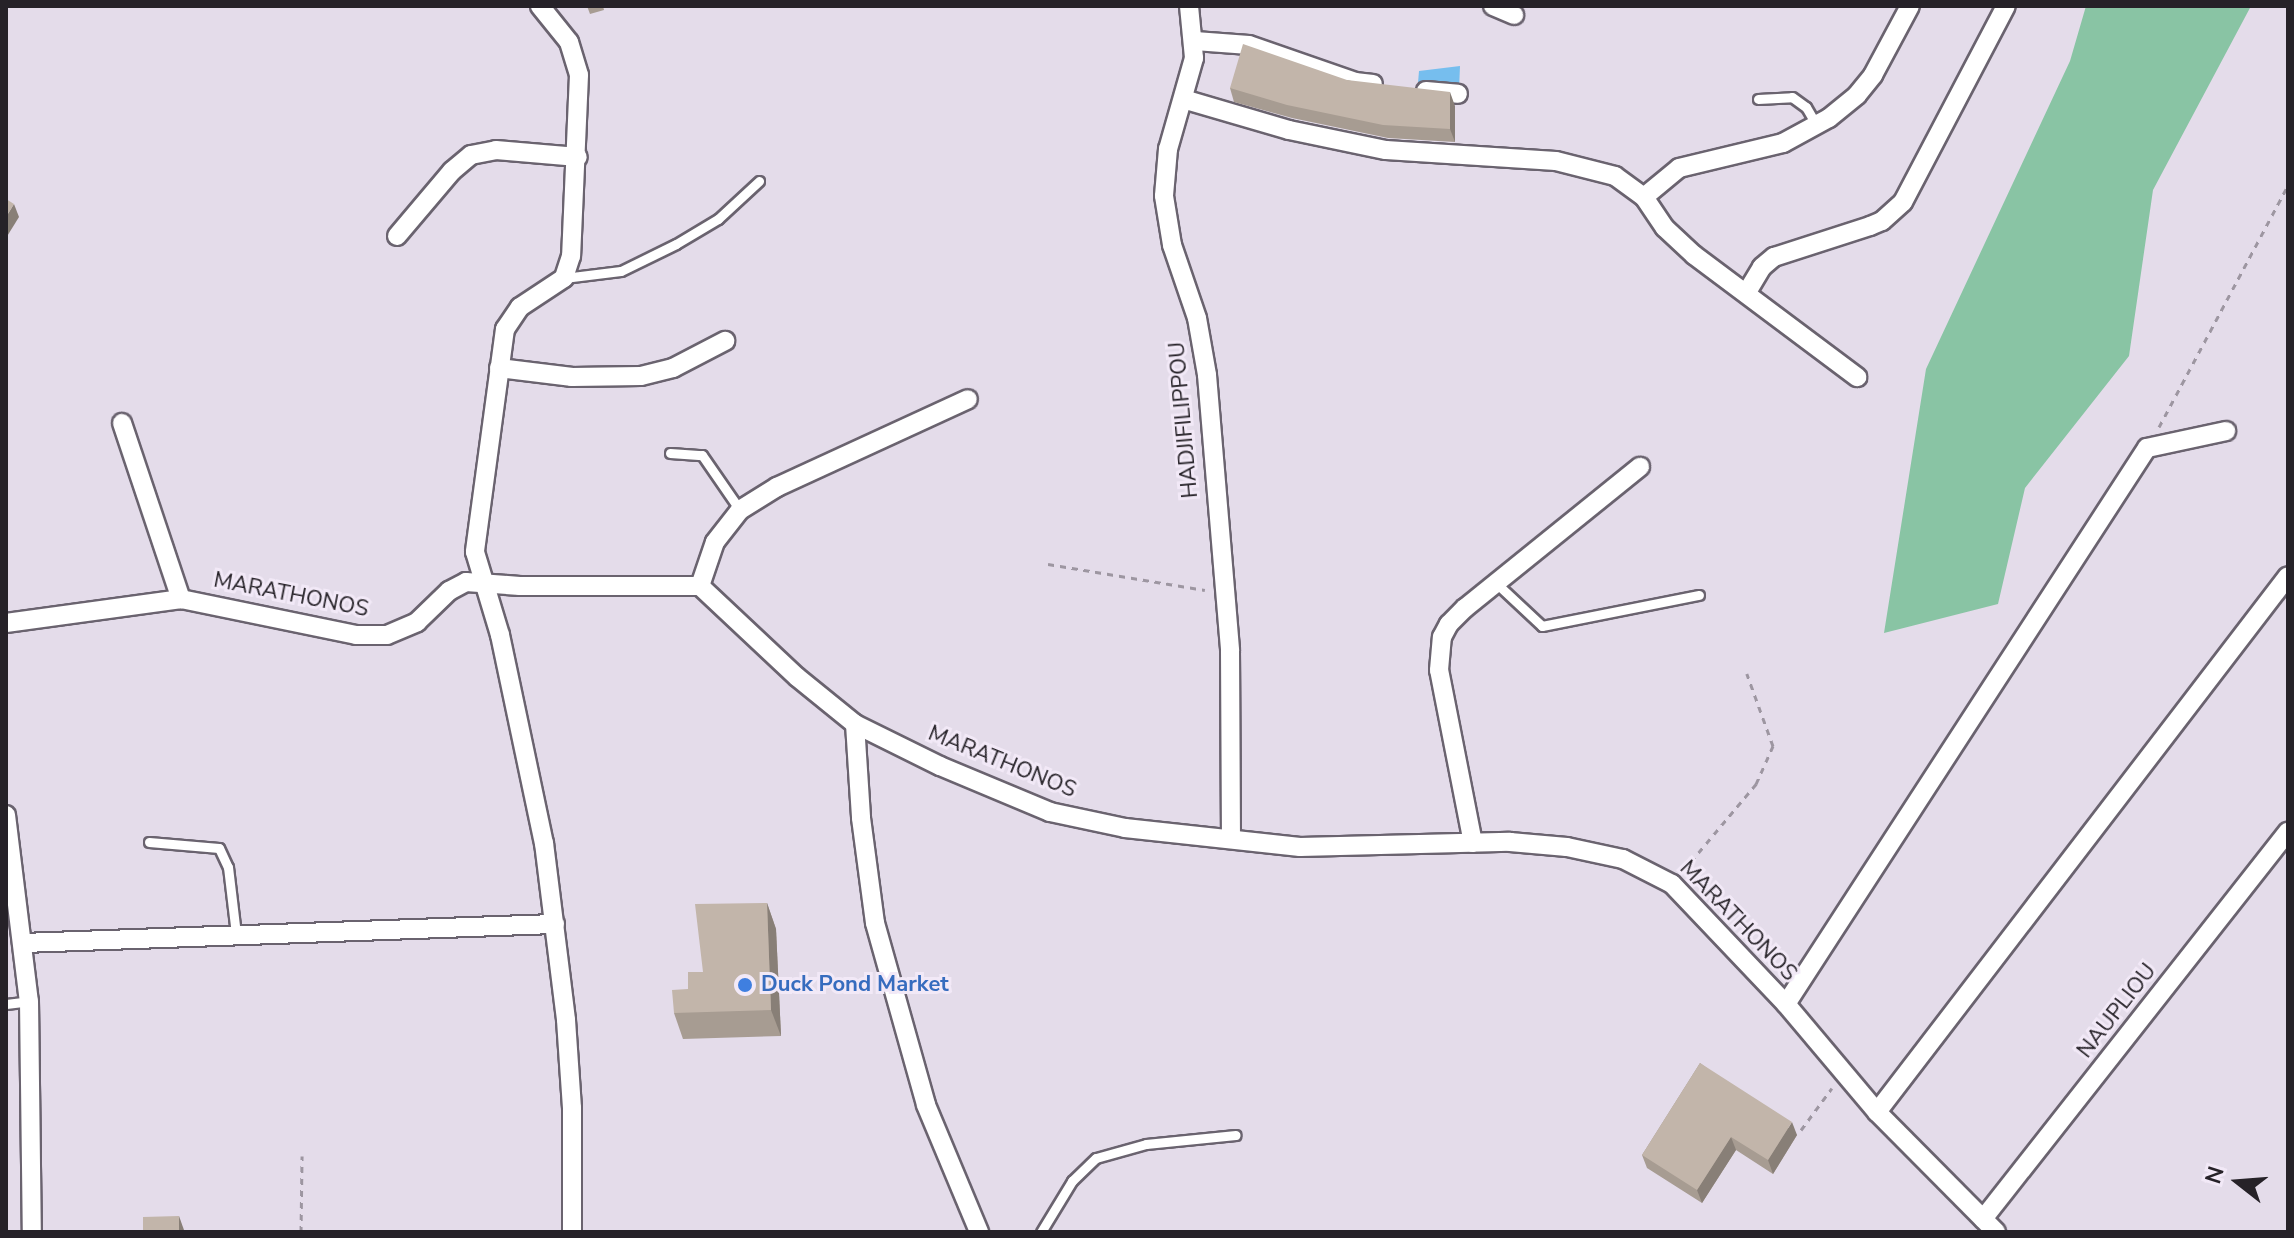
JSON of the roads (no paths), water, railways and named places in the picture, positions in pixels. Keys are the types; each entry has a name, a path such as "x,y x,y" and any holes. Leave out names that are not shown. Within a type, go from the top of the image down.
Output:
{"street":[{"path":"540,6 569,42 575,57 578,157 571,256 564,278 513,314 505,329 475,552 500,635 544,843 555,924 572,1108 572,1232"},
{"name":"HADJIFILIPPOU","path":"1189,6 1195,41 1183,99 1168,149 1164,196 1172,245 1204,347 1225,593 1232,719 1231,839"},
{"path":"1493,6 1514,15"},
{"path":"1644,197 1679,168 1783,143 1817,126 1857,95 1873,75 1910,6"},
{"path":"1747,292 1762,267 1774,257 1882,221 1903,202 2006,6"},
{"path":"1195,41 1249,45 1355,82 1458,94"},
{"path":"1183,99 1289,130 1386,150 1578,164 1615,176 1644,197 1678,242 1857,377"},
{"path":"397,236 461,161 471,155 496,150 578,157"},
{"path":"499,368 572,377 641,376 673,368 725,341"},
{"path":"700,586 715,542 740,510 777,487 968,399"},
{"path":"122,423 181,599"},
{"path":"1786,1004 2147,448 2226,431"},
{"path":"1473,843 1438,654 1449,624 1640,467"},
{"path":"1877,1112 2288,576"},
{"name":"MARATHONOS","path":"6,623 181,599 356,635 387,635 417,622 459,585 700,586 764,647 855,724 940,766 1050,812 1125,828 1300,847 1535,843 1604,854 1641,865 1672,884 1786,1004 1877,1112 1990,1226"},
{"path":"855,724 861,818 875,923 926,1105 979,1232"},
{"path":"6,815 29,1001 32,1232"},
{"name":"NAUPLIOU","path":"1990,1226 2288,832"},
{"path":"23,943 555,924"}],"lane":[{"path":"1758,99 1792,97 1806,107 1817,126"},
{"path":"564,278 621,271 676,244 718,219 759,181"},
{"path":"670,453 702,455 740,510"},
{"path":"1496,583 1542,626 1699,595"},
{"path":"149,842 219,848 228,867 236,934"},
{"path":"6,1004 29,1001"},
{"path":"1041,1232 1072,1181 1096,1158 1146,1144 1236,1135"}],"water":[{"path":"1460,66 1459,90 1418,83 1419,71"}],"place":[{"name":"Duck Pond Market","path":"745,985"}]}
